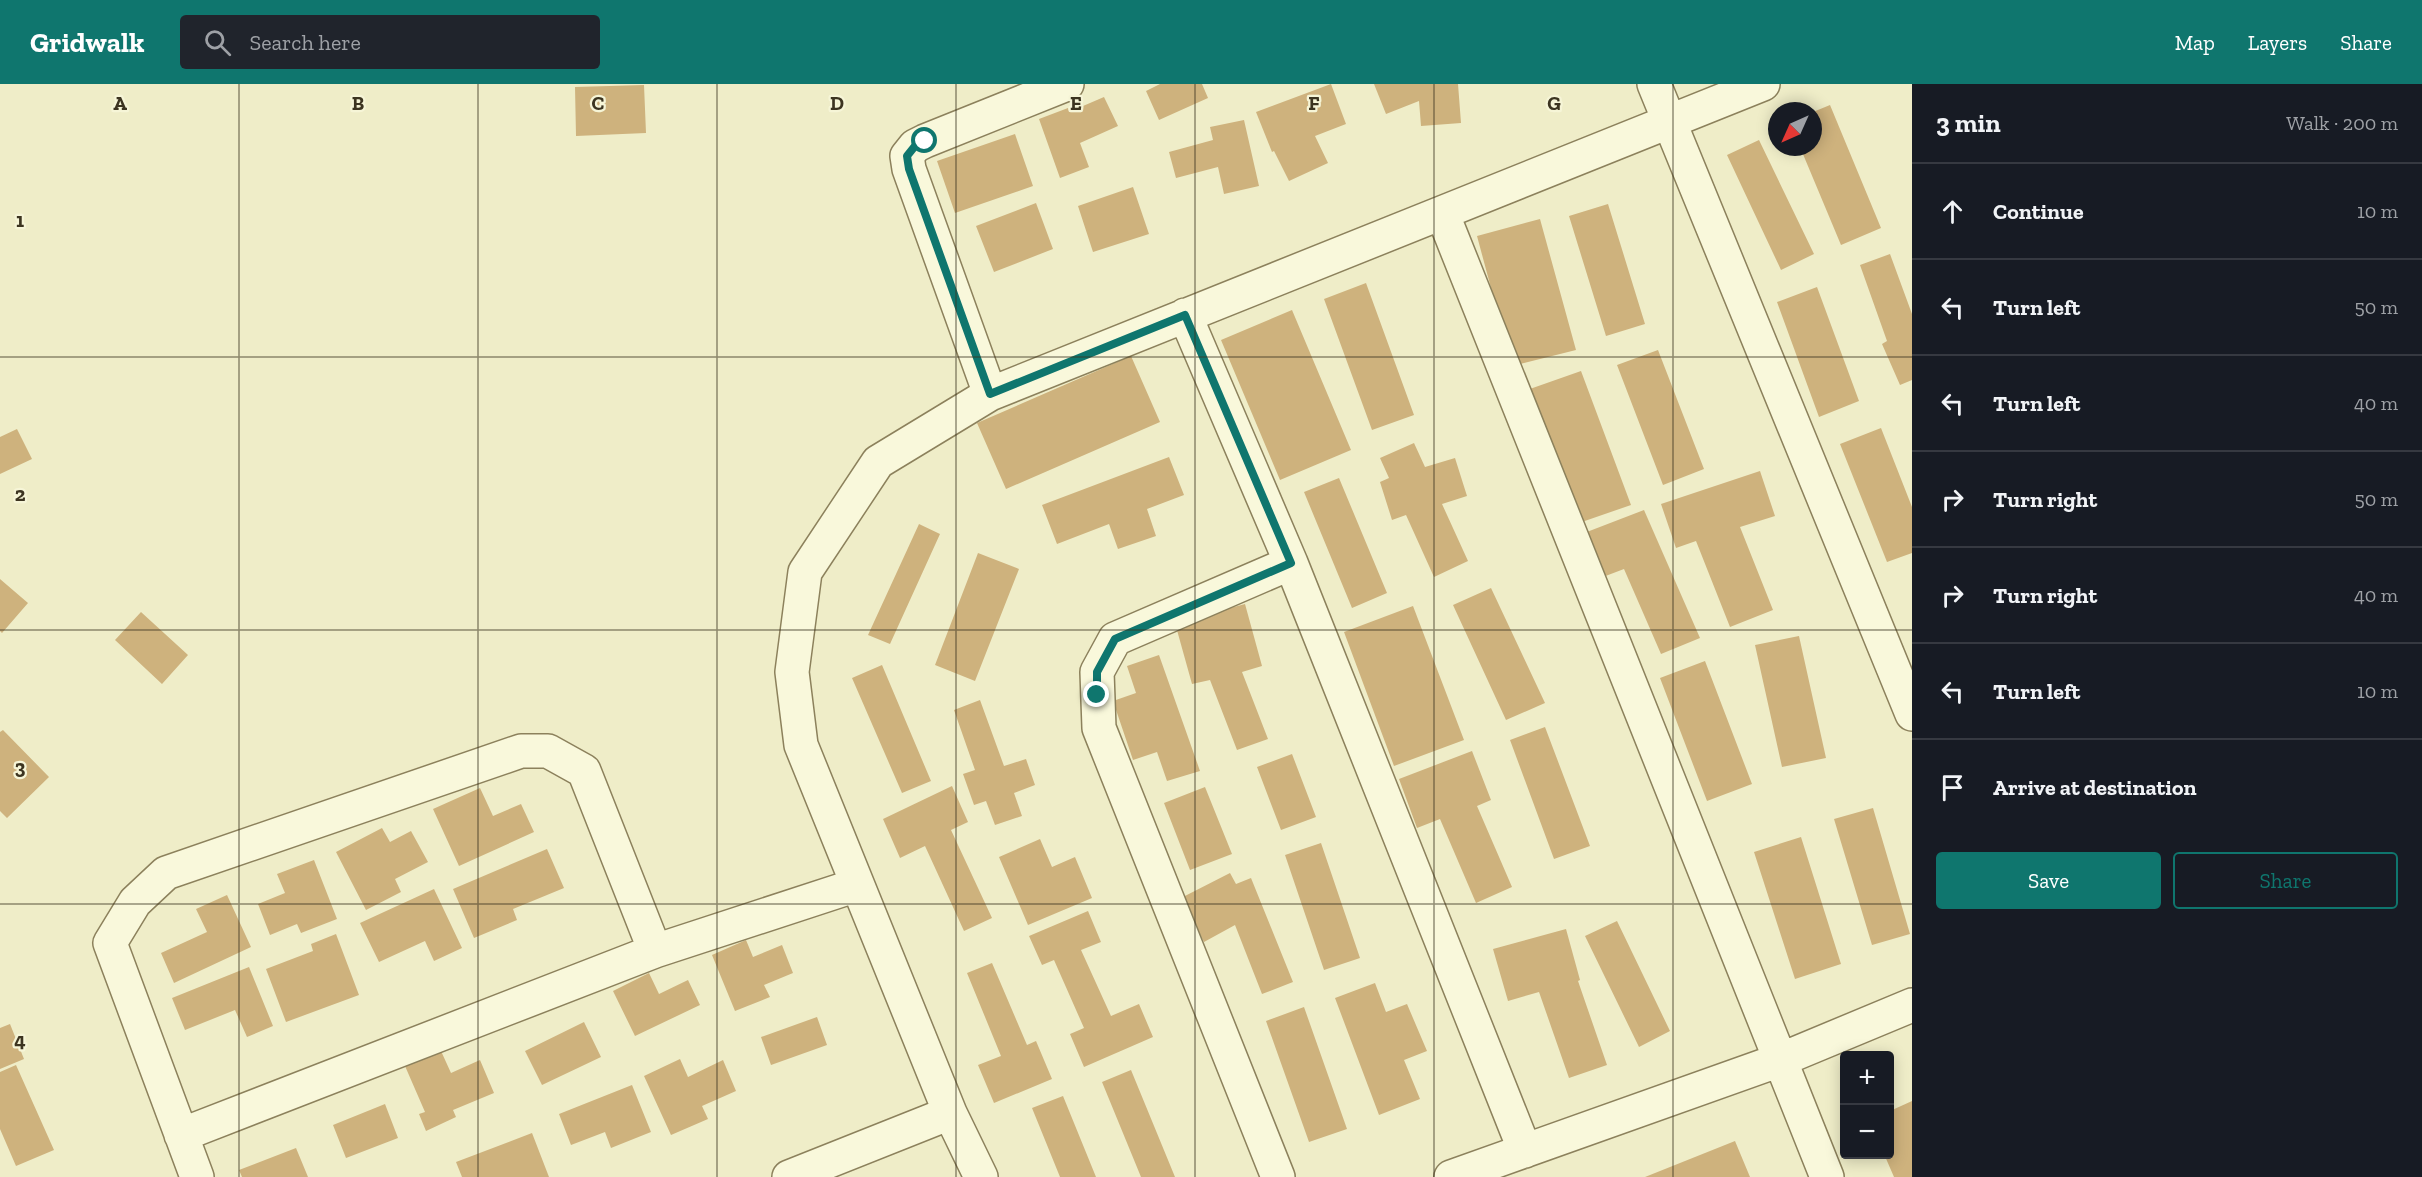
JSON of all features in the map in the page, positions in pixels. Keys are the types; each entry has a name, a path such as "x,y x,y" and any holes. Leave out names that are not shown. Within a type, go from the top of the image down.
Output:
{"street":[{"path":"990,394 909,169 907,156 915,146 925,141 1067,84"},
{"path":"1654,84 1912,714"},
{"path":"981,1177 950,1113 801,745 792,672 805,572 878,462 990,394 1763,84"},
{"path":"1443,214 1827,1177"},
{"path":"1185,315 1291,563 1525,1151"},
{"path":"1278,1177 1099,729 1097,672 1115,639 1291,563"},
{"path":"197,1177 110,943 135,902 166,873 521,751 548,751 584,771 655,951"},
{"path":"180,1135 655,951 857,885"},
{"path":"1451,1177 1780,1060 1912,1005"},
{"path":"789,1177 950,1113"}],"building":[{"path":"1160,84 1202,84 1208,98 1159,120 1146,91"},
{"path":"1331,84 1346,124 1315,136 1328,163 1289,181 1274,151 1272,152 1256,112"},
{"path":"1374,84 1458,84 1461,123 1421,126 1419,101 1386,114"},
{"path":"644,85 646,133 576,136 575,87"},
{"path":"1104,97 1118,126 1080,143 1089,167 1060,178 1039,119 1068,108 1069,112"},
{"path":"1830,105 1881,228 1841,245 1804,156 1822,156 1822,108"},
{"path":"1244,120 1259,186 1224,194 1218,167 1176,178 1169,152 1213,140 1210,127"},
{"path":"1015,134 1033,186 955,213 937,161"},
{"path":"1759,140 1814,254 1781,270 1727,155"},
{"path":"1133,187 1149,234 1093,252 1078,206"},
{"path":"1036,203 1053,249 994,272 976,226"},
{"path":"1608,204 1645,324 1606,336 1569,216"},
{"path":"1540,219 1576,350 1512,366 1477,236"},
{"path":"1890,254 1912,314 1912,380 1900,385 1882,344 1887,341 1860,265"},
{"path":"1366,283 1414,415 1372,430 1324,299"},
{"path":"1817,287 1859,401 1819,417 1777,302"},
{"path":"1292,310 1351,450 1280,480 1221,340"},
{"path":"1658,350 1704,469 1663,485 1617,365"},
{"path":"1131,356 1160,422 1006,489 977,423"},
{"path":"1581,371 1631,505 1576,524 1527,390"},
{"path":"1881,428 1912,507 1912,553 1887,562 1840,444"},
{"path":"17,429 32,459 0,474 0,437"},
{"path":"1414,443 1425,467 1455,458 1467,496 1442,504 1468,561 1434,577 1406,515 1392,520 1380,482 1389,478 1380,458"},
{"path":"1169,457 1184,495 1147,509 1156,536 1118,549 1109,524 1057,544 1042,505"},
{"path":"1760,471 1775,516 1740,527 1773,610 1730,627 1696,541 1676,548 1661,504"},
{"path":"1339,478 1387,593 1352,608 1304,492"},
{"path":"1644,510 1700,638 1661,654 1624,569 1595,580 1579,535"},
{"path":"919,524 940,534 890,644 868,635"},
{"path":"978,553 1019,569 975,681 935,665"},
{"path":"0,579 28,603 2,633 0,631"},
{"path":"1491,588 1545,703 1506,720 1453,605"},
{"path":"1245,604 1262,666 1242,672 1268,739 1237,750 1210,680 1192,684 1175,623"},
{"path":"1413,606 1464,740 1394,766 1344,632"},
{"path":"141,612 188,655 162,684 115,640"},
{"path":"1799,636 1826,758 1782,767 1755,645"},
{"path":"1159,655 1200,771 1167,781 1157,752 1133,760 1113,701 1136,693 1127,666"},
{"path":"1705,661 1752,784 1707,801 1660,678"},
{"path":"882,665 931,781 902,793 852,678"},
{"path":"980,700 1004,766 1026,759 1035,785 1014,793 1022,816 995,825 986,801 974,805 963,774 975,770 954,710"},
{"path":"1545,727 1590,846 1554,859 1510,740"},
{"path":"3,730 49,777 7,818 0,811 0,732"},
{"path":"1472,751 1491,800 1477,806 1512,887 1476,903 1440,819 1417,828 1399,779"},
{"path":"1292,754 1316,817 1281,830 1257,767"},
{"path":"952,786 968,822 951,830 992,918 964,931 925,846 900,858 883,819"},
{"path":"1205,787 1232,854 1190,870 1164,803"},
{"path":"480,788 493,816 521,804 534,832 459,866 433,809"},
{"path":"1873,808 1910,934 1872,945 1834,819"},
{"path":"382,828 390,842 411,831 428,862 395,879 401,892 366,910 336,852"},
{"path":"1801,837 1841,964 1795,979 1754,852"},
{"path":"1040,839 1052,867 1075,857 1092,898 1028,925 999,857"},
{"path":"1321,843 1360,958 1324,970 1285,855"},
{"path":"547,849 564,888 513,909 517,920 474,938 453,889"},
{"path":"314,860 337,919 301,933 297,924 270,935 258,904 285,893 277,874"},
{"path":"1230,873 1236,884 1251,878 1293,982 1262,994 1235,925 1204,942 1181,898"},
{"path":"434,889 462,948 434,961 425,941 379,962 360,923"},
{"path":"227,895 251,947 174,983 161,953 207,932 196,909"},
{"path":"1088,911 1101,942 1081,950 1111,1016 1139,1004 1153,1037 1084,1067 1070,1034 1084,1028 1054,960 1042,965 1029,936"},
{"path":"1617,921 1670,1031 1639,1047 1585,936"},
{"path":"1566,929 1580,980 1578,981 1607,1065 1569,1078 1539,992 1508,1001 1493,949"},
{"path":"336,934 359,995 286,1022 266,969 313,951 311,944"},
{"path":"746,940 753,957 782,945 793,973 764,985 770,997 735,1011 712,955"},
{"path":"992,963 1027,1045 1036,1041 1052,1079 994,1103 978,1065 1001,1056 967,973"},
{"path":"249,967 273,1026 247,1037 235,1010 185,1030 172,998"},
{"path":"649,973 659,994 688,980 700,1005 635,1036 613,991"},
{"path":"1375,983 1386,1012 1407,1004 1427,1051 1404,1060 1420,1099 1379,1115 1335,998"},
{"path":"1304,1007 1347,1129 1309,1142 1266,1021"},
{"path":"817,1017 827,1045 771,1065 761,1037"},
{"path":"584,1022 601,1057 542,1085 525,1051"},
{"path":"10,1024 24,1059 0,1069 0,1028"},
{"path":"441,1051 451,1073 480,1060 494,1093 453,1110 456,1117 426,1131 419,1114 425,1112 405,1066"},
{"path":"680,1059 688,1077 723,1060 736,1091 702,1106 708,1119 671,1135 644,1076"},
{"path":"16,1065 54,1150 16,1166 0,1129 0,1072"},
{"path":"1131,1070 1175,1177 1141,1177 1102,1082"},
{"path":"632,1085 651,1132 611,1148 605,1132 571,1145 559,1114"},
{"path":"1063,1096 1096,1177 1060,1177 1032,1108"},
{"path":"1912,1101 1912,1177 1894,1177 1886,1159 1894,1159 1894,1109"},
{"path":"385,1104 398,1138 346,1158 333,1125"},
{"path":"532,1133 549,1177 462,1177 456,1162"},
{"path":"1735,1141 1750,1177 1645,1177"},
{"path":"296,1148 308,1177 242,1177 239,1170"}],"route":[{"path":"925,141 915,146 907,156 909,169 990,394 1185,315 1291,563 1115,639 1097,672 1097,695"}]}
